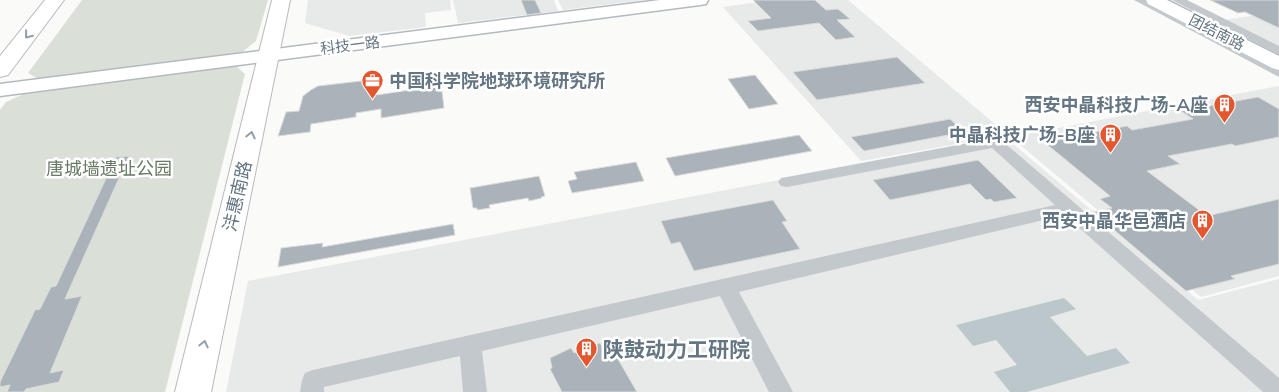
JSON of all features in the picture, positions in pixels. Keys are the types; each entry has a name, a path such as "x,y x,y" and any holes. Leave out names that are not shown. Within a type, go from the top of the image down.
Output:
{"main road":[{"path":"0,70 55,0"},
{"name":"沣惠南路","path":"193,392 281,0"}],"street":[{"name":"科技一路","path":"0,90 700,0"},
{"path":"1140,0 1279,73"},
{"name":"团结南路","path":"1154,0 1279,64"},
{"name":"团结南路","path":"1165,0 1279,58"},
{"path":"1178,0 1279,51"},
{"path":"787,182 995,144 1279,392"},
{"path":"312,392 313,380 726,288 1068,208"},
{"path":"726,288 781,392"},
{"path":"470,345 475,392"}],"shaded area":[{"path":"308,0 450,0 451,10 425,13 426,27 349,36 305,23"},
{"path":"453,0 554,0 558,11 458,23"},
{"path":"558,0 644,0 563,10"},
{"path":"773,0 848,0 1008,135 861,161 723,7"},
{"path":"1279,11 1279,47 1225,20"},
{"path":"1279,86 1279,276 1201,297 1011,137"},
{"path":"1005,137 1198,300 1279,279 1279,392 226,392 248,281"},
{"path":"1064,298 1076,309 1050,317 1087,356 1116,348 1130,363 1027,392 1010,392 994,372 1017,365 996,340 973,346 956,325"}],"green space":[{"name":"唐城墙遗址公园","path":"82,0 268,0 256,41 241,53 237,67 245,74 165,392 0,392 0,110 6,102 30,91 38,79 28,73"}],"building":[{"path":"521,0 535,0 541,13 527,15"},
{"path":"753,0 815,0 826,10 838,9 850,19 837,20 855,37 836,40 819,23 758,31 748,21 771,18"},
{"path":"1210,0 1279,0 1279,28 1245,12 1238,13"},
{"path":"897,57 925,83 817,100 793,72"},
{"path":"755,75 778,104 749,109 728,79"},
{"path":"378,79 377,95 436,86 436,91 442,91 444,108 381,118 381,109 356,113 356,117 311,124 310,132 278,136 286,112 299,111 303,96 318,86"},
{"path":"1258,97 1279,109 1279,137 1168,156 1180,164 1147,171 1207,216 1279,199 1279,264 1231,276 1235,279 1186,291 1093,212 1112,208 1100,199 1110,196 1044,142 1127,126 1132,130 1193,119 1181,111"},
{"path":"950,119 964,132 864,151 851,137"},
{"path":"799,135 812,151 675,176 666,158"},
{"path":"129,156 65,299 82,296 50,373 64,370 59,382 26,389 24,392 7,392 10,385 0,387 0,382 35,310 40,309 51,287 56,286 116,157"},
{"path":"978,160 1017,198 994,202 991,199 986,200 970,184 890,200 873,180"},
{"path":"636,162 644,181 572,193 568,181 577,179 574,172"},
{"path":"539,176 545,196 542,198 529,201 528,198 489,205 490,208 477,210 477,208 473,208 470,188"},
{"path":"773,200 787,221 782,222 800,249 694,271 680,242 671,244 661,221"},
{"path":"453,224 455,235 278,267 281,248 323,243 322,247"},
{"name":"陕鼓动力工研院","path":"600,343 604,349 611,347 637,392 562,392 550,369 552,368 550,358 571,348 574,353"}],"place":[{"name":"中国科学院地球环境研究所","path":"373,99"},
{"name":"西安中晶科技广场-A座","path":"1224,123"},
{"name":"中晶科技广场-B座","path":"1111,153"},
{"name":"西安中晶华邑酒店","path":"1202,239"},
{"name":"陕鼓动力工研院","path":"587,368"}]}
